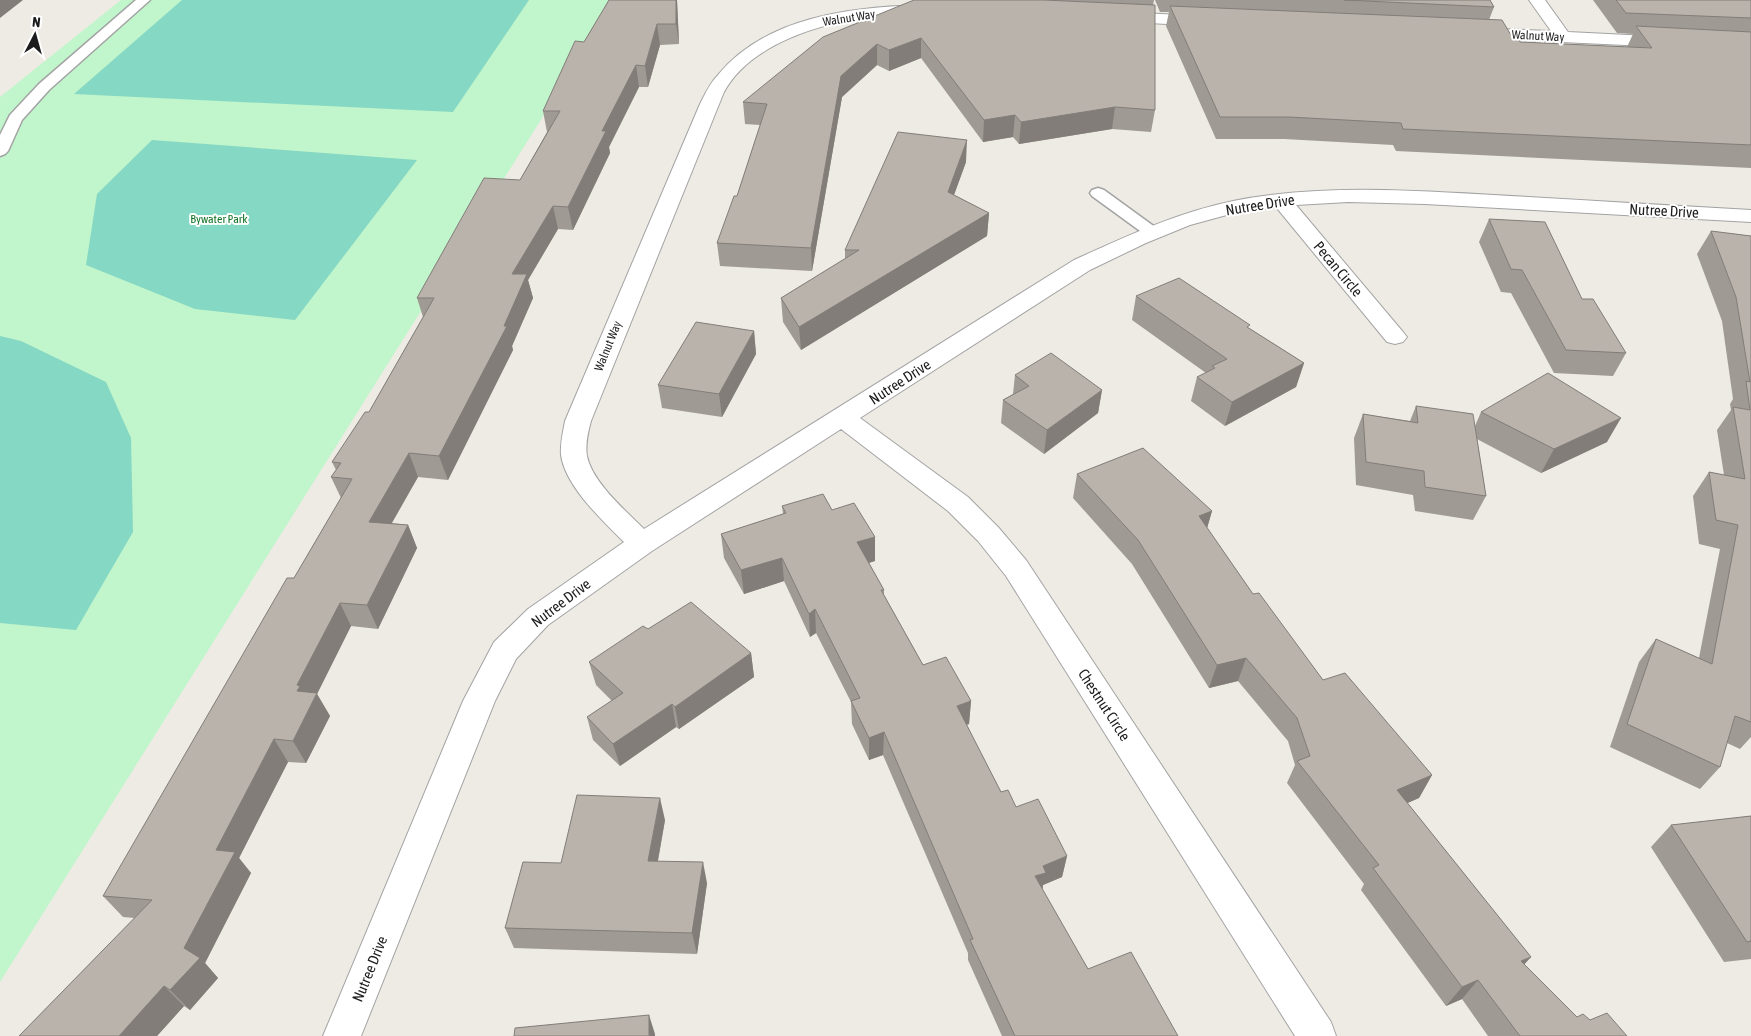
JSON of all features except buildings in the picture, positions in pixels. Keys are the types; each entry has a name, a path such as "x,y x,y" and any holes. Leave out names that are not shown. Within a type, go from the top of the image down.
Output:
{"street":[{"path":"1537,0 1563,37"},
{"name":"Walnut Way","path":"642,544 592,490 576,463 574,441 578,421 709,104 722,80 746,57 770,41 805,25 862,14 939,10"},
{"path":"1106,16 1215,21"},
{"name":"Walnut Way","path":"1454,32 1682,42"},
{"name":"Nutree Drive","path":"342,1036 479,701 504,651 538,617 642,544 1082,266 1153,233 1196,216 1239,206 1281,200 1340,196 1407,197 1751,216"},
{"name":"Pecan Circle","path":"1281,200 1395,337"},
{"name":"Chestnut Circle","path":"843,418 958,504 988,534 1016,568 1317,1036"}],"lane":[{"path":"0,151 16,118 44,87 144,0"},
{"path":"1098,193 1153,233"}],"green space":[{"name":"Bywater Park","path":"121,0 616,0 0,982 0,97"},
{"path":"182,0 529,0 453,112 74,94"},
{"path":"152,140 417,160 295,320 195,309 86,265 97,194"},
{"path":"0,336 21,341 106,382 131,438 133,532 76,630 0,623"}]}
